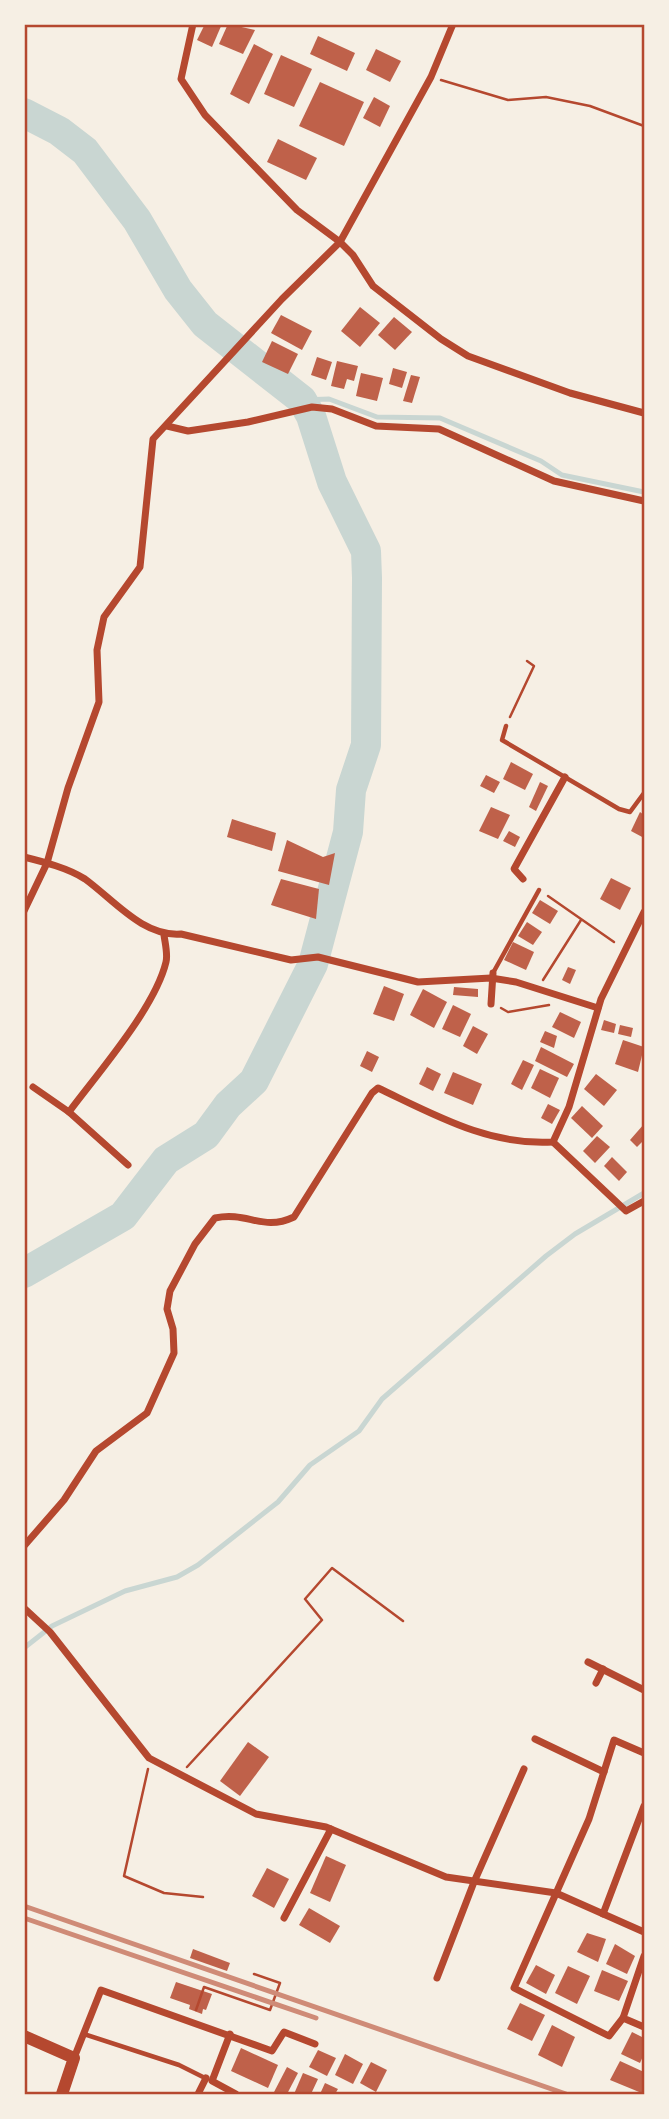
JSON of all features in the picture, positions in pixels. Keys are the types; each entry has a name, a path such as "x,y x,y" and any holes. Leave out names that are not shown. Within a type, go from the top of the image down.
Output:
{"main road":[{"path":"24,2036 74,2058 62,2095"}],"street":[{"path":"193,24 181,79 205,115 296,210 340,242 353,255 373,286 441,340 468,356 570,393 645,413"},
{"path":"24,911 47,863 68,788 99,702 97,650 104,617 140,567 153,439 282,299 340,242 431,76 453,24"},
{"path":"167,426 188,430 308,408 332,410 376,426 439,429 554,481 645,501"},
{"path":"523,880 514,869 565,777"},
{"path":"24,857 83,878 122,909 164,935 181,934 291,960 315,957 418,982 492,976 540,986 598,1008"},
{"path":"553,1142 569,1107 598,1008 644,913"},
{"path":"69,1112 139,1016 160,978 167,960 164,935"},
{"path":"617,944 626,949"},
{"path":"491,1004 492,976"},
{"path":"559,1003 566,996"},
{"path":"33,1087 69,1112 128,1165"},
{"path":"24,1546 64,1500 96,1451 147,1413 174,1353 173,1329 167,1309 170,1290 215,1218 231,1215 277,1225 294,1217 372,1093 378,1088 491,1138 523,1144 553,1142 626,1211 645,1201"},
{"path":"24,1608 48,1630 149,1758 256,1814 331,1829 446,1877 556,1893 645,1932"},
{"path":"588,1662 645,1690"},
{"path":"596,1683 603,1669"},
{"path":"535,1739 604,1772"},
{"path":"645,1753 614,1740 589,1819 514,1988 609,2036 623,2018 645,1956"},
{"path":"437,1978 474,1882 524,1769"},
{"path":"603,1914 645,1806"},
{"path":"284,1918 331,1829"},
{"path":"74,2058 101,1990 272,2051 284,2032 315,2044"},
{"path":"623,2018 645,2027"},
{"path":"198,2095 209,2080 230,2034"},
{"path":"209,2080 236,2095"}],"lane":[{"path":"506,726 502,740 618,808 631,812 645,793"},
{"path":"492,976 539,890"},
{"path":"83,2034 179,2065 209,2080"}],"path":[{"path":"431,76 508,100 546,97 590,106 645,126"},
{"path":"506,726 534,666 527,661"},
{"path":"539,890 617,944"},
{"path":"540,986 581,919"},
{"path":"491,1004 508,1012 559,1003"},
{"path":"180,1774 322,1620 305,1599 332,1567 403,1621"},
{"path":"149,1758 147,1781 124,1876 164,1893 203,1897"},
{"path":"193,2021 204,1987 270,2010 280,1983 254,1974"}],"building":[{"path":"205,24 222,24 212,47 197,40"},
{"path":"228,24 255,30 243,54 219,44"},
{"path":"318,36 355,53 347,71 310,54"},
{"path":"254,44 273,54 249,104 230,94"},
{"path":"376,49 401,61 390,82 366,70"},
{"path":"281,55 312,69 294,107 264,94"},
{"path":"320,82 364,102 344,146 299,126"},
{"path":"374,97 390,106 380,127 363,118"},
{"path":"278,139 317,158 306,180 267,162"},
{"path":"360,307 380,323 360,347 341,331"},
{"path":"281,315 312,331 302,350 271,333"},
{"path":"394,317 412,332 395,350 378,335"},
{"path":"272,341 298,354 288,374 262,362"},
{"path":"317,357 332,362 326,380 311,375"},
{"path":"337,361 358,366 354,381 347,379 344,389 331,386"},
{"path":"393,368 407,372 402,388 389,384"},
{"path":"361,373 383,378 377,401 356,396"},
{"path":"411,375 420,377 412,403 403,401"},
{"path":"511,762 533,774 525,790 503,779"},
{"path":"486,775 500,782 494,793 480,786"},
{"path":"540,782 548,786 536,811 529,807"},
{"path":"491,807 510,815 498,839 479,831"},
{"path":"640,812 644,815 644,838 631,831"},
{"path":"232,819 276,833 272,851 227,837"},
{"path":"509,831 520,837 515,847 503,841"},
{"path":"287,840 323,857 335,853 329,885 278,871"},
{"path":"611,878 631,888 620,910 600,899"},
{"path":"281,879 319,889 316,919 271,905"},
{"path":"540,900 558,911 550,924 532,913"},
{"path":"527,922 542,932 533,945 518,936"},
{"path":"513,942 534,952 526,970 504,960"},
{"path":"568,967 576,970 570,984 562,980"},
{"path":"384,986 404,994 394,1021 373,1014"},
{"path":"454,987 478,989 478,997 453,995"},
{"path":"423,989 447,1002 434,1028 410,1015"},
{"path":"453,1005 471,1014 460,1037 442,1029"},
{"path":"560,1012 581,1022 574,1038 552,1027"},
{"path":"604,1020 616,1024 614,1033 601,1030"},
{"path":"620,1025 633,1028 631,1037 618,1034"},
{"path":"473,1026 488,1034 477,1054 463,1046"},
{"path":"545,1031 557,1036 554,1048 540,1042"},
{"path":"623,1040 644,1047 638,1072 615,1064"},
{"path":"541,1047 574,1064 567,1077 535,1061"},
{"path":"367,1051 379,1057 372,1072 360,1066"},
{"path":"523,1060 534,1065 522,1090 511,1084"},
{"path":"427,1067 441,1074 433,1091 419,1084"},
{"path":"540,1069 559,1078 550,1098 531,1088"},
{"path":"453,1072 482,1084 473,1105 444,1093"},
{"path":"596,1074 617,1090 604,1106 584,1089"},
{"path":"548,1104 560,1110 552,1124 541,1118"},
{"path":"582,1106 603,1126 592,1138 571,1118"},
{"path":"644,1124 644,1140 637,1147 630,1140"},
{"path":"597,1136 610,1147 595,1163 583,1151"},
{"path":"612,1157 627,1172 619,1181 604,1166"},
{"path":"248,1742 269,1757 240,1796 220,1781"},
{"path":"326,1856 346,1865 330,1902 310,1893"},
{"path":"267,1868 289,1879 274,1908 252,1896"},
{"path":"309,1908 340,1926 330,1943 299,1925"},
{"path":"587,1933 606,1939 598,1962 577,1952"},
{"path":"615,1944 635,1956 627,1974 606,1964"},
{"path":"193,1949 230,1963 227,1971 190,1958"},
{"path":"536,1965 555,1975 546,1994 526,1983"},
{"path":"568,1966 590,1976 577,2004 555,1993"},
{"path":"602,1970 628,1981 619,2001 594,1991"},
{"path":"176,1982 212,1994 202,2014 189,2009 190,2005 170,1998"},
{"path":"520,2003 545,2015 532,2041 507,2029"},
{"path":"552,2025 575,2037 562,2067 538,2055"},
{"path":"632,2032 644,2038 644,2054 640,2063 621,2054"},
{"path":"241,2048 278,2065 268,2088 231,2071"},
{"path":"318,2050 336,2058 327,2076 309,2067"},
{"path":"345,2054 363,2064 353,2084 335,2075"},
{"path":"620,2061 644,2072 644,2094 610,2080"},
{"path":"371,2062 387,2070 376,2092 360,2083"},
{"path":"287,2067 298,2073 287,2094 273,2094"},
{"path":"303,2073 318,2079 311,2094 294,2094"},
{"path":"325,2083 338,2089 335,2094 320,2094"}],"waterway":[{"path":"24,113 59,131 85,151 137,220 178,290 205,324 302,400 311,416 332,482 366,551 367,578 366,745 351,790 348,832 313,964 254,1081 228,1105 206,1135 166,1160 123,1216 24,1273"},
{"path":"302,400 329,399 377,417 440,418 541,461 562,475 644,492"},
{"path":"24,1648 52,1626 125,1591 177,1577 198,1565 278,1502 310,1465 359,1431 382,1399 546,1256 575,1234 644,1193"}],"railway":[{"path":"24,1906 566,2094"},
{"path":"24,1918 316,2018"}]}
